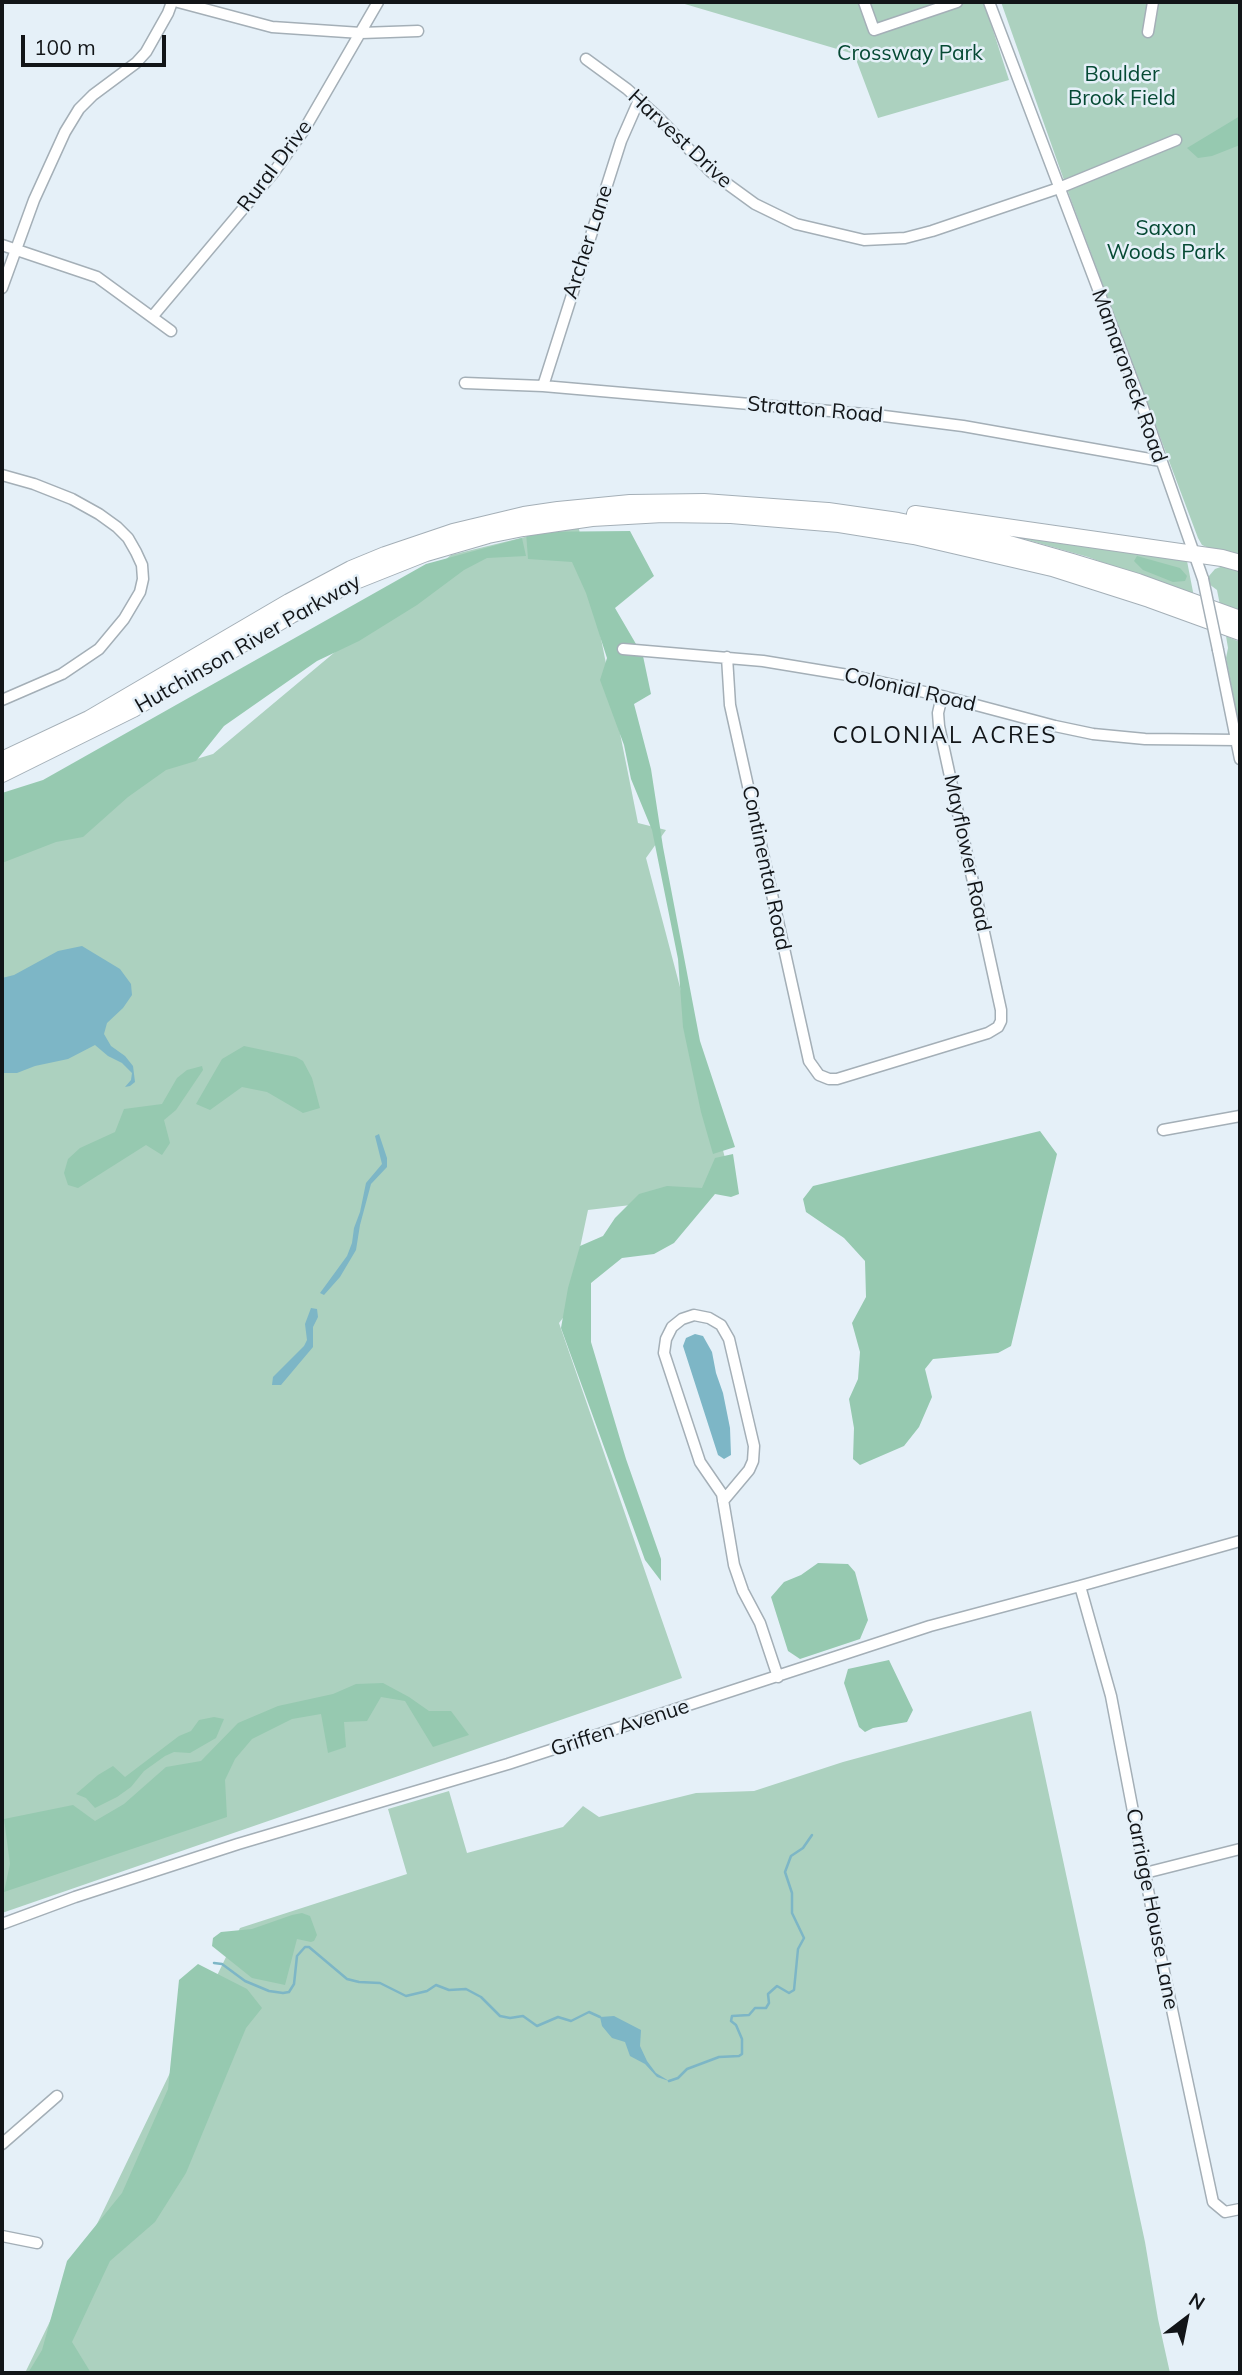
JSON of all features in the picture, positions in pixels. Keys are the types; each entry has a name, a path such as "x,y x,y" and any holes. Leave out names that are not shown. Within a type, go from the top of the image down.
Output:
{"highway":[{"name":"Hutchinson River Parkway","path":"2,760 89,719 321,584 385,555 453,532 524,515 630,503 704,502 828,510 1002,542 1107,572 1240,619"},
{"path":"828,510 893,511 1240,563"},
{"name":"Hutchinson River Parkway","path":"2,774 125,713 322,597 365,577 426,553 476,538 523,527 592,518 663,514 731,515 816,522 914,536 983,550 1074,575 1240,632"}],"street":[{"path":"2,288 51,159 65,132 79,109 93,95 146,52 172,2"},
{"path":"178,2 272,27 360,33 418,31"},
{"name":"Rural Drive","path":"152,317 274,172 304,130 378,2"},
{"path":"864,2 874,30 957,2"},
{"name":"Mamaroneck Road","path":"989,2 1196,555 1240,759"},
{"path":"1148,32 1153,2"},
{"name":"Harvest Drive","path":"586,59 639,100 711,172 739,194 796,224 864,240 905,238 932,231 1059,188 1176,140"},
{"name":"Archer Lane","path":"543,386 621,141 639,100"},
{"path":"2,244 97,277 171,331"},
{"name":"Stratton Road","path":"465,383 543,386 876,415 963,426 1161,461"},
{"path":"2,475 72,499 108,520 132,545 142,565 143,579 140,592 124,619 99,649 62,674 2,700"},
{"name":"Colonial Road","path":"623,649 763,661 854,676 1093,734 1145,739 1237,740"},
{"name":"Continental Road","path":"727,657 730,705 809,1061 819,1075"},
{"name":"Mayflower Road","path":"819,1075 837,1079 988,1033 1001,1021 1001,1010 939,726 938,713 942,696"},
{"path":"1163,1130 1240,1116"},
{"path":"723,1501 749,1470 754,1446 729,1339 721,1325 709,1318 694,1315 682,1319 672,1327 666,1339 664,1353 700,1462 722,1494 723,1501 734,1565 743,1591 760,1623 778,1677"},
{"name":"Griffen Avenue","path":"2,1924 75,1897 238,1844 501,1766 929,1626 1240,1541"},
{"name":"Carriage House Lane","path":"1080,1586 1111,1696 1213,2202 1225,2212 1240,2209"},
{"path":"1146,1873 1240,1849"},
{"path":"2,2144 57,2096"},
{"path":"2,2236 37,2243"}],"green space":[{"name":"Crossway Park","path":"678,2 984,2 1009,80 878,118 854,54"},
{"path":"1001,2 1240,2 1240,554 1211,549 1202,545 1198,538 1071,200"},
{"path":"1240,116 1240,145 1212,156 1198,158 1187,148"},
{"path":"578,524 638,823 666,830 646,858 725,1158 708,1196 588,1210 566,1314 559,1323 682,1678 2,1913 2,817 213,754 451,555"},
{"path":"630,531 654,576 615,608 643,656 651,694 634,704 651,769 700,1041 735,1147 713,1154 683,1027 678,959 652,830 631,779 624,745 600,680 607,658 586,593 572,562 528,559 526,532"},
{"path":"1018,532 1185,559 1194,597 1088,557 1017,537"},
{"path":"522,538 526,556 487,558 464,570 417,605 359,641 317,661 224,726 196,761 166,770 128,797 83,837 56,842 2,863 2,793 43,780 426,564"},
{"path":"1137,556 1180,568 1187,576 1185,581 1173,582 1143,570 1134,561"},
{"path":"1223,566 1240,570 1240,612 1220,605 1217,590 1209,584 1209,576 1215,569"},
{"path":"1226,636 1240,642 1240,731 1226,658"},
{"path":"244,1046 296,1057 303,1061 312,1078 320,1108 303,1113 267,1092 242,1087 210,1110 196,1104 222,1059"},
{"path":"202,1066 203,1070 176,1110 164,1120 170,1143 162,1155 146,1145 78,1188 68,1185 64,1173 68,1159 80,1148 115,1132 124,1109 162,1104 177,1078 187,1070"},
{"path":"1040,1131 1057,1154 1011,1346 998,1353 933,1359 925,1369 932,1397 919,1427 904,1446 860,1465 853,1459 854,1428 849,1399 858,1379 860,1352 852,1323 866,1297 865,1261 844,1238 806,1212 803,1199 813,1186"},
{"path":"733,1154 739,1194 731,1197 715,1194 674,1243 654,1254 622,1258 591,1283 591,1342 626,1459 661,1559 661,1581 645,1560 561,1328 568,1288 580,1246 603,1236 615,1218 639,1194 667,1186 702,1188 715,1158"},
{"path":"818,1563 848,1564 855,1572 868,1620 860,1639 800,1659 788,1651 771,1597 784,1582 801,1575"},
{"path":"889,1660 913,1710 907,1722 865,1732 859,1727 844,1683 848,1669"},
{"path":"383,1683 429,1711 451,1711 469,1735 433,1747 405,1701 381,1697 367,1721 344,1722 346,1747 328,1753 321,1714 292,1719 252,1739 235,1759 225,1780 227,1817 4,1892 10,1864 4,1819 73,1805 95,1821 124,1804 166,1767 201,1761 238,1723 278,1706 333,1694 356,1684"},
{"path":"1031,1711 1145,2242 1170,2373 25,2373 240,1928 407,1874 388,1809 449,1791 467,1853 563,1827 583,1806 599,1817 696,1793 754,1791 843,1762"},
{"path":"214,1717 224,1719 216,1738 190,1753 174,1752 165,1756 144,1771 131,1787 117,1797 95,1808 86,1798 76,1794 113,1766 125,1777 179,1736 191,1731 199,1720"},
{"path":"302,1913 310,1916 317,1935 311,1942 297,1939 285,1985 252,1978 212,1946 213,1938 221,1932 252,1929"},
{"path":"198,1964 247,1989 262,2008 246,2028 186,2173 155,2222 110,2261 72,2342 91,2373 28,2373 42,2350 67,2261 122,2193 168,2089 179,1980"}],"water":[{"path":"82,946 120,969 131,984 132,995 107,1023 104,1034 111,1046 133,1066 135,1082 125,1087 131,1080 132,1073 95,1045 68,1059 17,1073 2,1073 2,978 14,975 58,951"},
{"path":"379,1134 387,1158 387,1167 371,1184 356,1250 340,1277 324,1295 320,1293 347,1256 352,1243 366,1183 382,1164 375,1136"},
{"path":"311,1308 317,1309 318,1317 313,1327 313,1347 281,1385 272,1385 273,1377 304,1346 307,1340 305,1324"},
{"path":"695,1334 703,1336 712,1352 723,1393 730,1428 731,1455 724,1459 718,1455 683,1346 686,1338"},
{"path":"614,2016 641,2030 640,2046 647,2061 656,2073 669,2081 657,2077 645,2064 630,2056 625,2042 612,2038 602,2026 600,2017"}],"waterway":[{"path":"669,2081 678,2078 687,2069 719,2057 742,2054 742,2039 736,2025 731,2021 732,2016 749,2015 755,2008 766,2008 769,2003 768,1994 777,1986 789,1993 794,1990 798,1949 804,1938 792,1913 792,1893 785,1872 791,1856 803,1848 812,1835"},
{"path":"214,1963 222,1964 245,1981 269,1991 289,1992 294,1984 297,1956 305,1947 309,1947 347,1979 380,1983 406,1996 427,1991 436,1985 449,1990 466,1989 481,1997 500,2016 523,2016 537,2026 558,2017 571,2021 589,2012 600,2017"}],"district":[{"name":"COLONIAL ACRES","path":"945,736"}],"park label":[{"name":"Boulder Brook Field","path":"1122,87"},
{"name":"Saxon Woods Park","path":"1166,241"}]}
